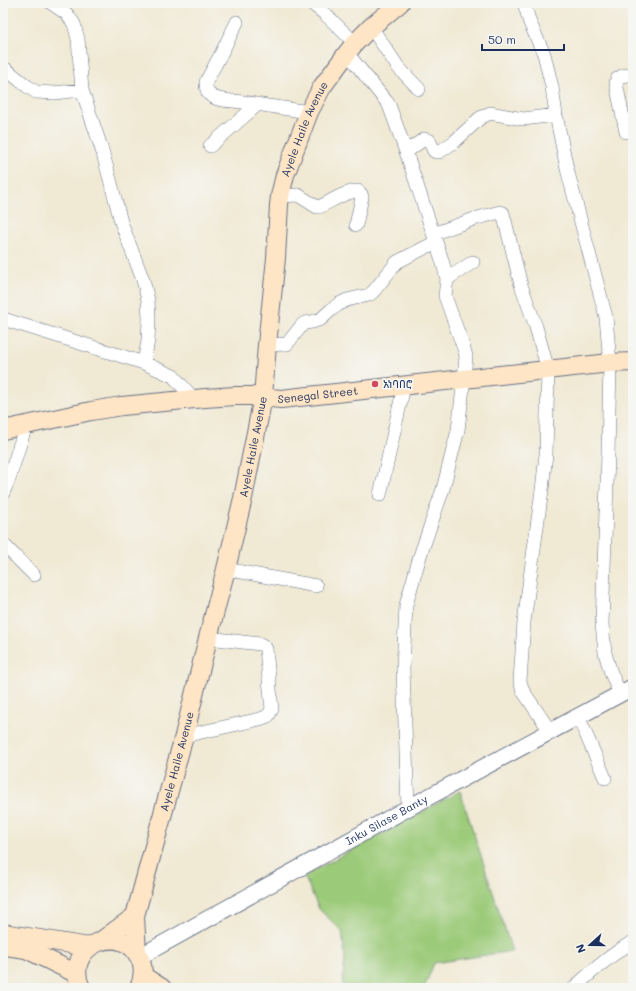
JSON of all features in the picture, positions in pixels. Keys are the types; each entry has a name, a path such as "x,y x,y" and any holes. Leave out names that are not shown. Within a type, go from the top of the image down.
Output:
{"main road":[{"name":"Ayele Haile Avenue","path":"141,982 142,966 139,956 135,916 184,736 243,498 263,397 276,258 280,196 285,174 309,112 322,87 351,48 371,27 400,3"},
{"name":"Senegal Street","path":"3,430 91,411 122,406 235,396 281,399 610,363 633,362"},
{"path":"79,981 79,960 84,952 135,916"},
{"path":"3,933 95,944 111,940 121,942 130,947 139,956"},
{"path":"3,946 26,949 79,981"},
{"path":"141,982 162,988"}],"street":[{"path":"51,3 67,14 74,24 78,39 82,90 102,150 121,222 143,280 148,300 149,319 148,340 144,363"},
{"path":"311,3 325,14 351,48 389,105 406,152 447,279 445,296 466,356 458,430 443,489 420,556 406,605 403,669 408,808"},
{"path":"524,3 530,23 544,54 552,87 567,169 606,317 610,363 602,624 605,653 611,672 627,691"},
{"path":"237,22 206,82 206,88 209,94 222,100 309,112"},
{"path":"371,27 398,67 419,89"},
{"path":"3,67 36,92 54,93 82,90"},
{"path":"626,132 616,83 617,79 622,76 633,74"},
{"path":"210,146 257,105"},
{"path":"406,152 424,139 429,140 434,151 439,152 454,142 480,118 490,113 523,119 556,115"},
{"path":"280,196 298,195 319,207 346,194 358,191 362,197 356,225"},
{"path":"267,345 288,344 304,323 321,319 339,304 347,300 369,295 397,262 434,238 474,219 500,212 503,213 520,285 536,327 548,370 545,461 524,622 520,681 523,691 550,731"},
{"path":"447,279 473,262"},
{"path":"3,319 144,363 173,376 194,399"},
{"path":"380,495 404,386"},
{"path":"3,493 26,425"},
{"path":"3,544 34,575"},
{"path":"226,568 316,586"},
{"path":"184,736 260,719 268,716 272,709 266,649 264,646 260,644 208,638"},
{"name":"Inku Silase Banty","path":"139,956 408,808 627,691"},
{"path":"578,716 605,778"},
{"path":"574,988 588,983 599,965 633,942"}],"green space":[{"path":"460,791 512,951 434,963 424,988 342,988 345,959 342,931 319,909 304,876"}],"place":[{"name":"አነባበሮ","path":"375,384"}]}
